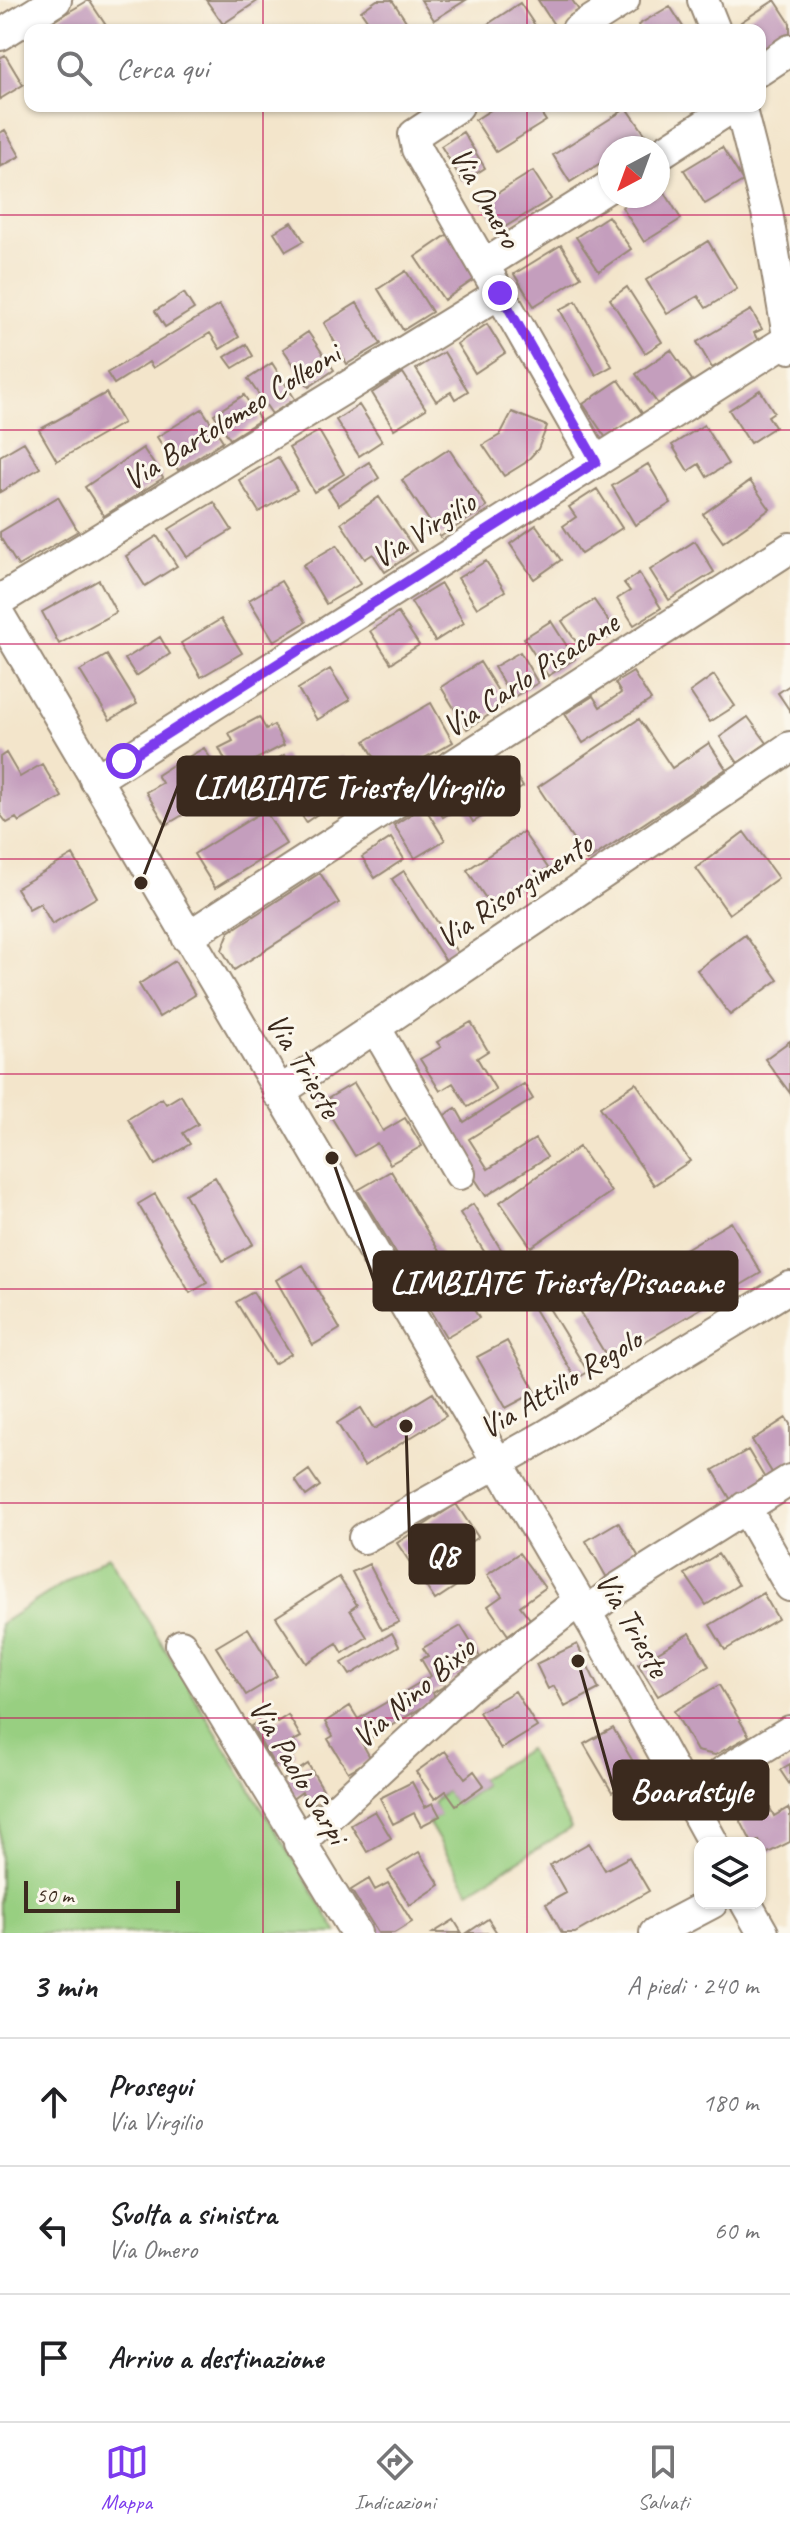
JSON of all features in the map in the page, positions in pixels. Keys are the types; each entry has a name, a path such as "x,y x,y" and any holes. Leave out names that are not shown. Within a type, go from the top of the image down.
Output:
{"street":[{"path":"0,35 56,0"},
{"path":"586,24 624,0"},
{"path":"703,0 713,24"},
{"path":"766,66 790,50"},
{"name":"Via Omero","path":"449,112 414,135 423,162 596,462"},
{"path":"670,147 725,112"},
{"path":"742,112 779,205 789,344"},
{"path":"484,265 598,194"},
{"name":"Via Bartolomeo Colleoni","path":"2,619 500,293"},
{"name":"Via Virgilio","path":"95,780 596,462 789,344"},
{"name":"Via Carlo Pisacane","path":"187,937 790,548"},
{"name":"Via Trieste","path":"2,619 583,1607 710,1837"},
{"name":"Via Risorgimento","path":"278,1093 790,747"},
{"path":"375,1027 460,1174"},
{"name":"Via Attilio Regolo","path":"364,1538 497,1463 790,1287"},
{"name":"Via Nino Bixio","path":"299,1843 467,1688 583,1607 617,1589 790,1480"},
{"path":"745,1507 790,1586"},
{"name":"Via Paolo Sarpi","path":"181,1645 356,1933"},
{"path":"694,1808 723,1772 790,1731"},
{"path":"676,1775 723,1772"},
{"path":"655,1933 701,1909"},
{"path":"749,1909 763,1933"}],"green space":[{"path":"108,1555 338,1933 0,1933 0,1624"},
{"path":"528,1749 571,1828 469,1891 428,1822 439,1816 433,1803 446,1791 457,1805 484,1786 480,1779"}],"building":[{"path":"89,0 105,24 49,24"},
{"path":"206,0 259,0 223,24"},
{"path":"377,0 392,0 408,24 370,24 361,11"},
{"path":"421,0 466,0 434,20"},
{"path":"538,0 572,0 580,12 562,24 553,24"},
{"path":"775,0 790,23 790,36 766,51 766,24 741,22"},
{"path":"520,3 534,24 488,24"},
{"path":"670,6 681,24 640,24"},
{"path":"5,55 23,85 0,99 0,58"},
{"path":"488,112 540,112 546,121 496,152 475,120"},
{"path":"621,112 630,112 645,134 598,136 598,164 570,182 553,155"},
{"path":"5,130 20,156 0,167 0,133"},
{"path":"463,132 485,168 463,182 441,146"},
{"path":"722,147 743,181 705,204 684,170"},
{"path":"533,171 551,199 500,230 483,202"},
{"path":"670,201 681,219 644,242 623,208 670,208"},
{"path":"608,216 631,249 599,271 576,237"},
{"path":"292,222 304,241 286,251 274,232"},
{"path":"450,233 479,276 444,300 415,257"},
{"path":"708,241 737,289 706,308 698,296 667,314 646,280"},
{"path":"561,245 581,277 534,306 514,274"},
{"path":"406,271 432,312 403,330 378,289"},
{"path":"627,287 662,342 645,353 610,299"},
{"path":"184,293 194,309 165,327 155,311"},
{"path":"576,301 612,366 596,375 560,310"},
{"path":"357,303 381,344 347,364 324,323"},
{"path":"219,305 239,337 220,349 210,333 153,368 149,362 114,384 107,373"},
{"path":"751,310 762,329 754,333 758,341 712,368 697,342"},
{"path":"487,324 505,353 475,373 457,344"},
{"path":"308,332 334,370 309,387 283,349"},
{"path":"246,344 253,356 233,368 225,357"},
{"path":"671,350 692,380 658,404 636,374"},
{"path":"444,352 468,391 455,399 451,392 436,401 416,369"},
{"path":"272,363 295,399 272,414 248,379"},
{"path":"403,373 426,409 394,429 372,393"},
{"path":"619,380 642,413 606,438 583,404"},
{"path":"760,390 774,412 768,416 775,427 750,443 729,410"},
{"path":"106,393 123,423 57,461 39,430"},
{"path":"244,395 260,420 230,439 214,414"},
{"path":"359,405 382,441 359,456 336,420"},
{"path":"202,409 223,441 178,470 157,437"},
{"path":"512,412 547,426 538,449 525,463 504,476 483,445 500,435"},
{"path":"704,425 728,464 707,477 699,464 688,471 672,445"},
{"path":"319,431 344,474 314,492 289,448"},
{"path":"24,442 40,468 0,492 0,456"},
{"path":"143,448 163,478 104,516 85,487"},
{"path":"449,449 487,507 440,537 402,480"},
{"path":"278,457 297,490 259,512 239,480"},
{"path":"369,462 379,478 339,505 328,489"},
{"path":"648,464 671,503 635,525 612,486"},
{"path":"750,481 770,509 723,542 703,514"},
{"path":"597,489 622,528 581,554 563,526 576,517 569,507"},
{"path":"58,497 78,531 18,566 0,532"},
{"path":"379,497 416,551 385,572 373,554 365,559 341,523"},
{"path":"214,502 232,530 187,557 169,529"},
{"path":"536,525 561,560 534,579 510,544"},
{"path":"157,536 177,566 145,586 126,556"},
{"path":"695,541 714,572 669,600 650,570"},
{"path":"337,545 360,584 326,604 303,565"},
{"path":"486,561 505,591 477,608 458,578"},
{"path":"639,573 661,608 634,625 617,599 630,591 624,583"},
{"path":"99,580 116,612 59,644 42,612"},
{"path":"281,581 306,622 274,641 249,600"},
{"path":"441,584 464,623 435,641 411,602"},
{"path":"594,600 616,632 600,643 595,635 579,646 562,621"},
{"path":"398,613 419,645 391,663 370,631"},
{"path":"221,619 242,653 201,677 181,643"},
{"path":"551,621 575,659 548,676 524,638"},
{"path":"160,637 170,654 136,676 125,659"},
{"path":"520,652 538,683 512,698 494,667"},
{"path":"107,655 137,704 110,720 80,671"},
{"path":"480,662 506,704 467,729 441,687"},
{"path":"330,669 350,700 317,720 298,689"},
{"path":"633,672 651,700 583,743 565,714 593,696 600,707 621,693 615,683"},
{"path":"714,675 735,706 710,722 690,692"},
{"path":"790,685 790,711 778,693"},
{"path":"431,703 453,742 387,779 365,741"},
{"path":"259,717 266,729 274,725 284,745 231,772 219,748 233,741 229,733"},
{"path":"748,717 767,743 738,763 720,737"},
{"path":"639,719 672,768 709,743 726,769 587,861 538,787"},
{"path":"204,748 228,786 214,794 190,756"},
{"path":"6,753 20,777 42,764 62,797 19,822 16,818 7,823 0,814 0,757"},
{"path":"284,755 319,813 306,822 270,764"},
{"path":"342,756 364,789 329,812 307,779"},
{"path":"506,759 523,787 495,804 478,776"},
{"path":"176,763 201,804 166,825 146,792 162,783 157,775"},
{"path":"467,779 488,813 473,822 463,805 443,817 433,800"},
{"path":"424,806 445,840 415,858 394,825"},
{"path":"265,810 286,844 215,888 194,854"},
{"path":"523,832 548,868 491,906 467,870"},
{"path":"744,832 778,878 729,914 696,868"},
{"path":"391,838 404,859 375,878 362,857"},
{"path":"73,855 97,897 52,924 40,903 29,909 16,888"},
{"path":"404,871 461,958 449,966 392,879"},
{"path":"320,873 339,903 234,970 222,950 229,932"},
{"path":"745,935 778,980 730,1015 697,970"},
{"path":"175,961 195,995 159,1017 139,984"},
{"path":"471,1022 488,1051 477,1058 496,1090 468,1107 453,1083 440,1091 420,1059 441,1047 437,1042"},
{"path":"790,1041 790,1093 765,1059"},
{"path":"354,1083 383,1131 405,1118 422,1146 390,1164 377,1143 355,1156 322,1102"},
{"path":"636,1083 690,1161 654,1185 600,1107"},
{"path":"524,1084 533,1099 469,1139 488,1169 535,1139 547,1157 486,1196 437,1120 456,1108 464,1122"},
{"path":"181,1095 198,1124 183,1133 190,1144 155,1165 128,1119 162,1098 166,1104"},
{"path":"579,1147 611,1192 531,1247 500,1202"},
{"path":"391,1171 479,1318 446,1337 358,1190"},
{"path":"215,1177 253,1244 223,1261 185,1194"},
{"path":"155,1194 207,1283 190,1293 138,1204"},
{"path":"473,1204 523,1285 510,1293 460,1213"},
{"path":"731,1222 761,1273 610,1362 580,1312"},
{"path":"303,1265 340,1329 313,1345 276,1280"},
{"path":"253,1292 291,1354 274,1364 236,1302"},
{"path":"544,1300 588,1372 576,1379 533,1307"},
{"path":"507,1341 536,1392 506,1408 477,1357"},
{"path":"433,1393 446,1416 364,1466 337,1423 361,1408 374,1429"},
{"path":"786,1418 790,1424 790,1463 773,1474 752,1440"},
{"path":"748,1450 766,1480 731,1500 713,1470"},
{"path":"309,1470 320,1486 306,1496 295,1480"},
{"path":"456,1504 478,1537 451,1555 467,1579 435,1600 397,1543"},
{"path":"618,1522 640,1559 607,1578 586,1541"},
{"path":"519,1553 545,1588 520,1606 530,1619 508,1635 488,1606 502,1596 487,1575"},
{"path":"718,1554 738,1585 706,1605 685,1574"},
{"path":"369,1564 399,1622 382,1630 352,1572"},
{"path":"339,1577 357,1605 350,1610 367,1637 343,1653 337,1643 306,1663 276,1617"},
{"path":"763,1593 778,1619 725,1650 710,1625"},
{"path":"461,1626 480,1657 464,1665 468,1672 433,1693 436,1699 362,1743 371,1759 348,1772 328,1739 333,1736 325,1722 350,1706 358,1719 431,1676 421,1659 428,1656 423,1648"},
{"path":"248,1628 277,1676 246,1695 216,1647"},
{"path":"392,1633 399,1646 350,1675 342,1663"},
{"path":"690,1633 709,1666 658,1696 638,1664"},
{"path":"577,1644 599,1689 565,1707 554,1686 548,1689 536,1664"},
{"path":"719,1685 749,1736 715,1755 697,1751 674,1711"},
{"path":"515,1691 537,1727 501,1749 479,1712"},
{"path":"272,1713 277,1722 288,1715 301,1737 290,1743 296,1754 275,1766 251,1726"},
{"path":"613,1728 641,1775 612,1792 584,1744"},
{"path":"445,1751 465,1778 474,1771 484,1785 456,1805 446,1791 435,1799 416,1772"},
{"path":"308,1764 327,1796 311,1805 302,1792 291,1800 280,1782"},
{"path":"790,1764 790,1785 780,1770"},
{"path":"412,1782 425,1807 433,1803 440,1816 421,1826 414,1813 393,1824 380,1798"},
{"path":"762,1792 774,1816 788,1808 790,1842 766,1854 766,1837 749,1837 733,1806"},
{"path":"375,1811 391,1838 367,1852 351,1825"},
{"path":"589,1843 605,1870 629,1857 649,1891 575,1933 562,1933 546,1904 566,1893 550,1865"},
{"path":"419,1852 440,1885 410,1905 388,1871"},
{"path":"369,1879 375,1890 388,1883 412,1922 394,1933 378,1933 351,1890"},
{"path":"488,1919 497,1933 467,1933"},
{"path":"454,1920 462,1933 433,1933"}],"place":[{"name":"LIMBIATE Trieste/Virgilio","path":"141,883"},
{"name":"LIMBIATE Trieste/Pisacane","path":"332,1158"},
{"name":"Q8","path":"406,1426"},
{"name":"Boardstyle","path":"578,1661"}],"route":[{"path":"124,761 596,462 500,293"}]}
